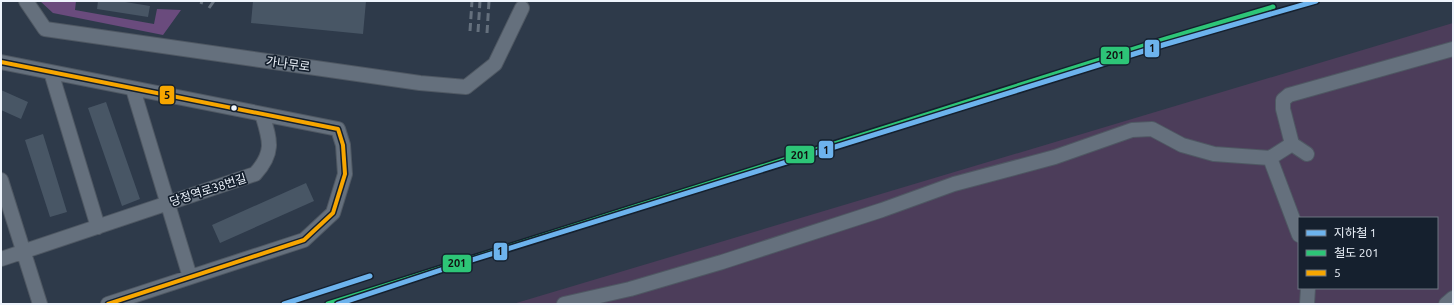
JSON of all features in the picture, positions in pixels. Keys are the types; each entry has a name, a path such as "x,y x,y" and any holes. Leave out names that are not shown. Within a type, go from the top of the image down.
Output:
{"street":[{"name":"가나무로","path":"26,1 45,29 420,83 466,87 495,64 522,8"},
{"path":"1307,154 1292,144 1283,109 1284,100 1289,95 1453,49"},
{"path":"1,62 338,129 343,145 345,174 333,213 304,240 108,304"},
{"path":"51,72 98,227"},
{"path":"133,88 190,277"},
{"name":"당정역로38번길","path":"1,259 255,174 266,163 270,141 262,114"},
{"path":"564,304 630,289 722,262 882,210 954,184 1055,157 1132,130 1152,129 1182,145 1214,154 1270,158 1292,144"},
{"path":"1270,158 1298,232"},
{"path":"1,180 40,304"},
{"path":"1307,304 1308,289"},
{"path":"1446,304 1453,298"}],"shaded area":[{"path":"40,1 76,1 75,10 154,24 157,9 181,10 163,35 53,13"},
{"path":"1453,23 1453,304 513,304"}],"building":[{"path":"98,1 119,1 150,6 148,17 97,9"},
{"path":"253,1 366,1 363,34 251,23"},
{"path":"1,90 28,102 21,119 1,110"},
{"path":"106,102 140,199 122,206 88,108"},
{"path":"43,134 67,212 50,217 25,140"},
{"path":"306,183 314,201 220,243 212,225"}],"railway":[{"path":"209,8 214,1"},
{"path":"470,31 472,1"},
{"path":"478,32 480,1"},
{"path":"487,33 489,1"}],"metro line":[{"name":"1","path":"338,304 459,264 1163,45 1316,1"},
{"name":"1","path":"284,304 370,276"}],"rail line":[{"name":"201","path":"328,304 1166,39 1273,7"}],"transit line":[{"name":"5","path":"1,62 338,129 343,145 345,174 333,213 304,240 108,304"}]}
